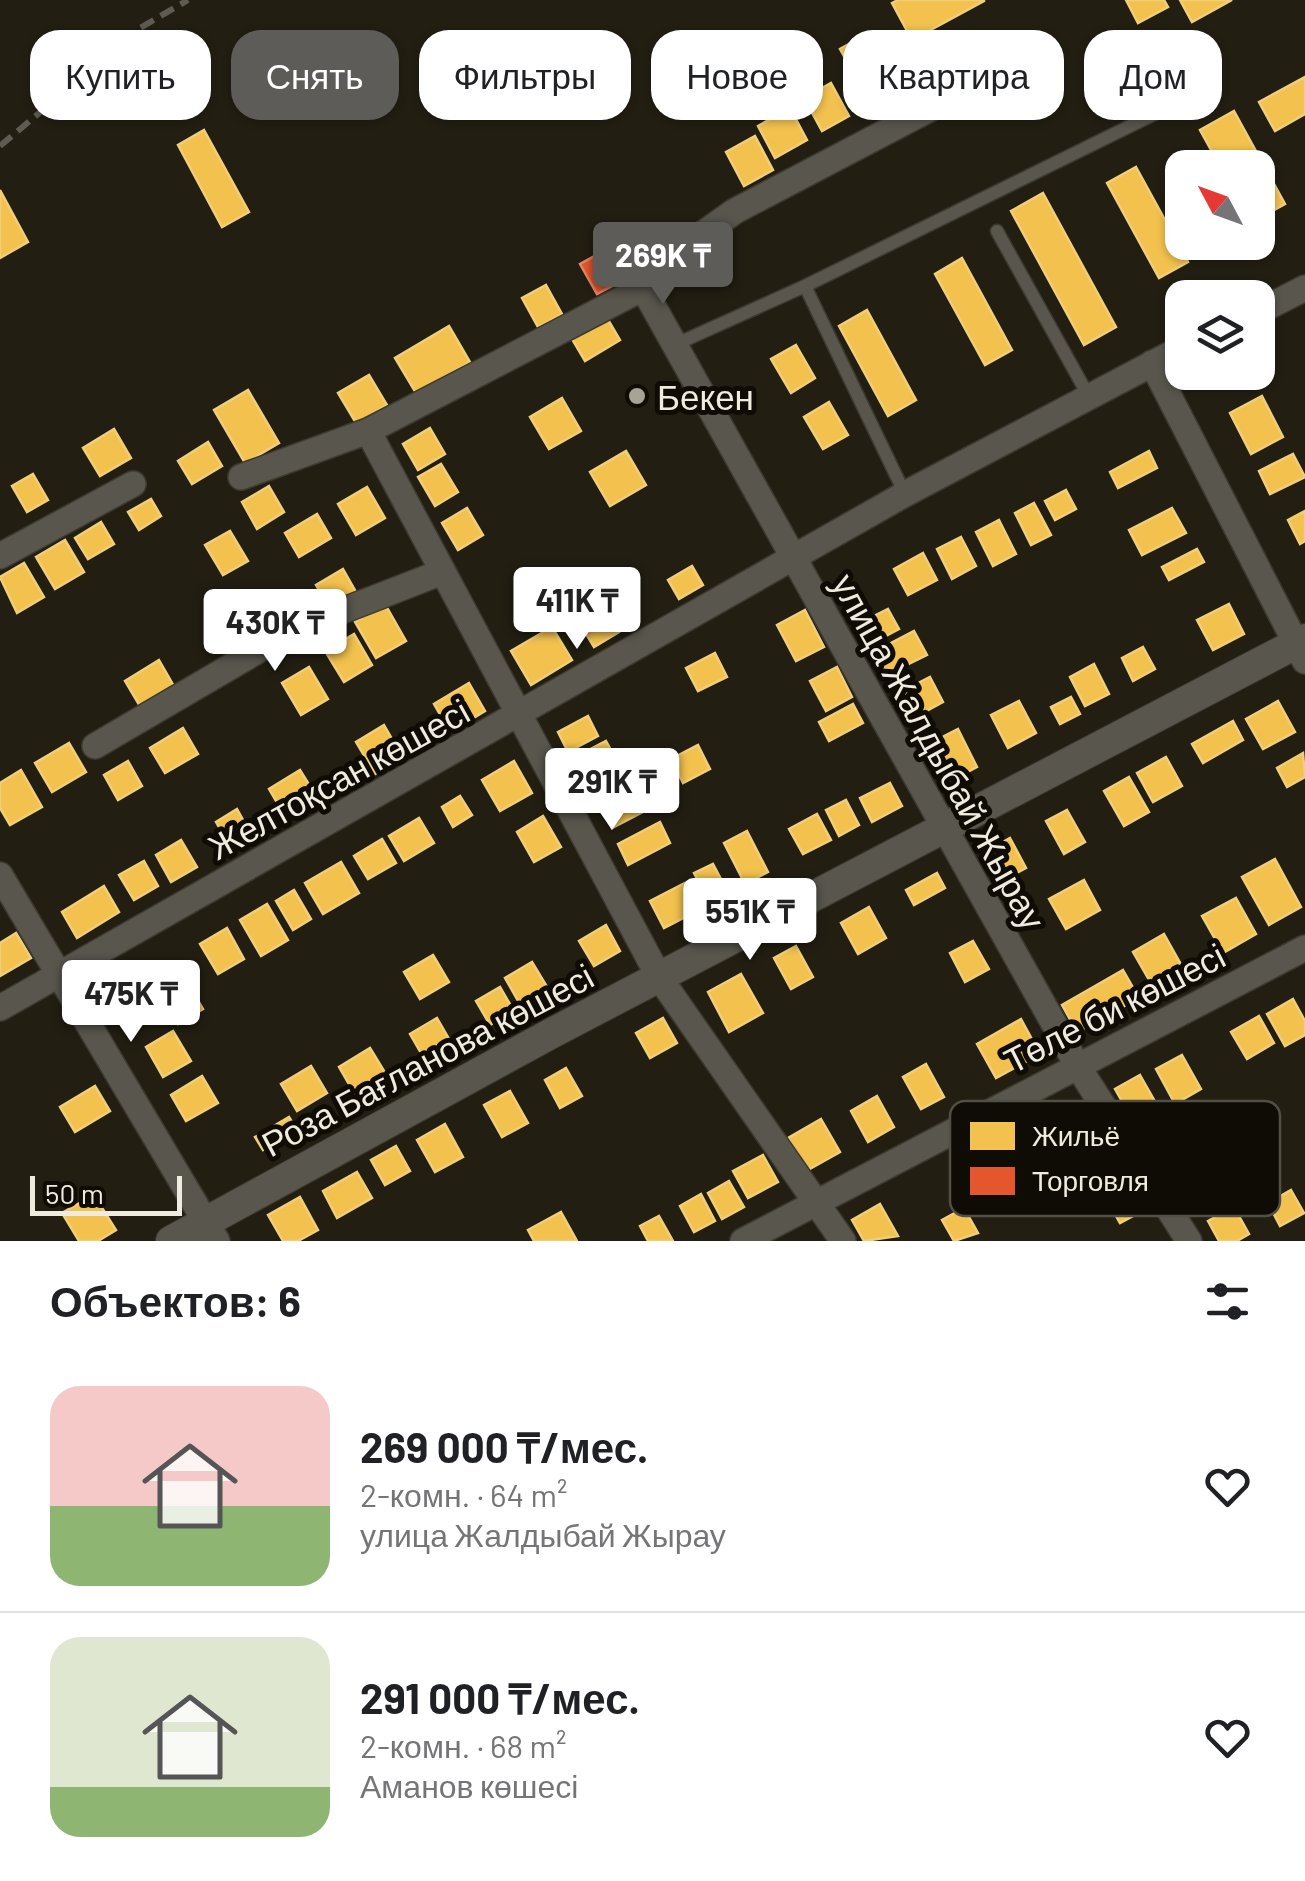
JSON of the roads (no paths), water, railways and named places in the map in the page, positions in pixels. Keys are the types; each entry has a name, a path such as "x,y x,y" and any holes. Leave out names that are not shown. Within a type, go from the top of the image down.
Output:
{"street":[{"path":"241,477 368,431 642,288 690,243 735,212 909,120"},
{"name":"улица Жалдыбай Жырау","path":"642,288 942,828 1099,1101"},
{"path":"1275,303 1305,288"},
{"name":"Желтоқсан көшесі","path":"0,1008 518,718 793,557 1088,394 1165,356"},
{"path":"1152,363 1302,648"},
{"path":"368,431 659,977 842,1241"},
{"path":"0,556 133,484"},
{"path":"95,746 293,630 442,572"},
{"name":"Роза Бағланова көшесі","path":"171,1241 211,1232 659,977 942,828 1302,648"},
{"path":"0,875 211,1232"},
{"name":"Төле би көшесі","path":"1006,1101 1305,948"},
{"name":"Төле би көшесі","path":"743,1241 950,1130"},
{"name":"улица Жалдыбай Жырау","path":"1173,1216 1189,1241"}],"lane":[{"path":"674,344 804,286 1144,120"},
{"path":"997,231 1088,394"},
{"path":"804,286 906,494"}],"railway":[{"path":"0,146 140,28 188,0"}],"place":[{"name":"Бекен","path":"637,396"}]}
